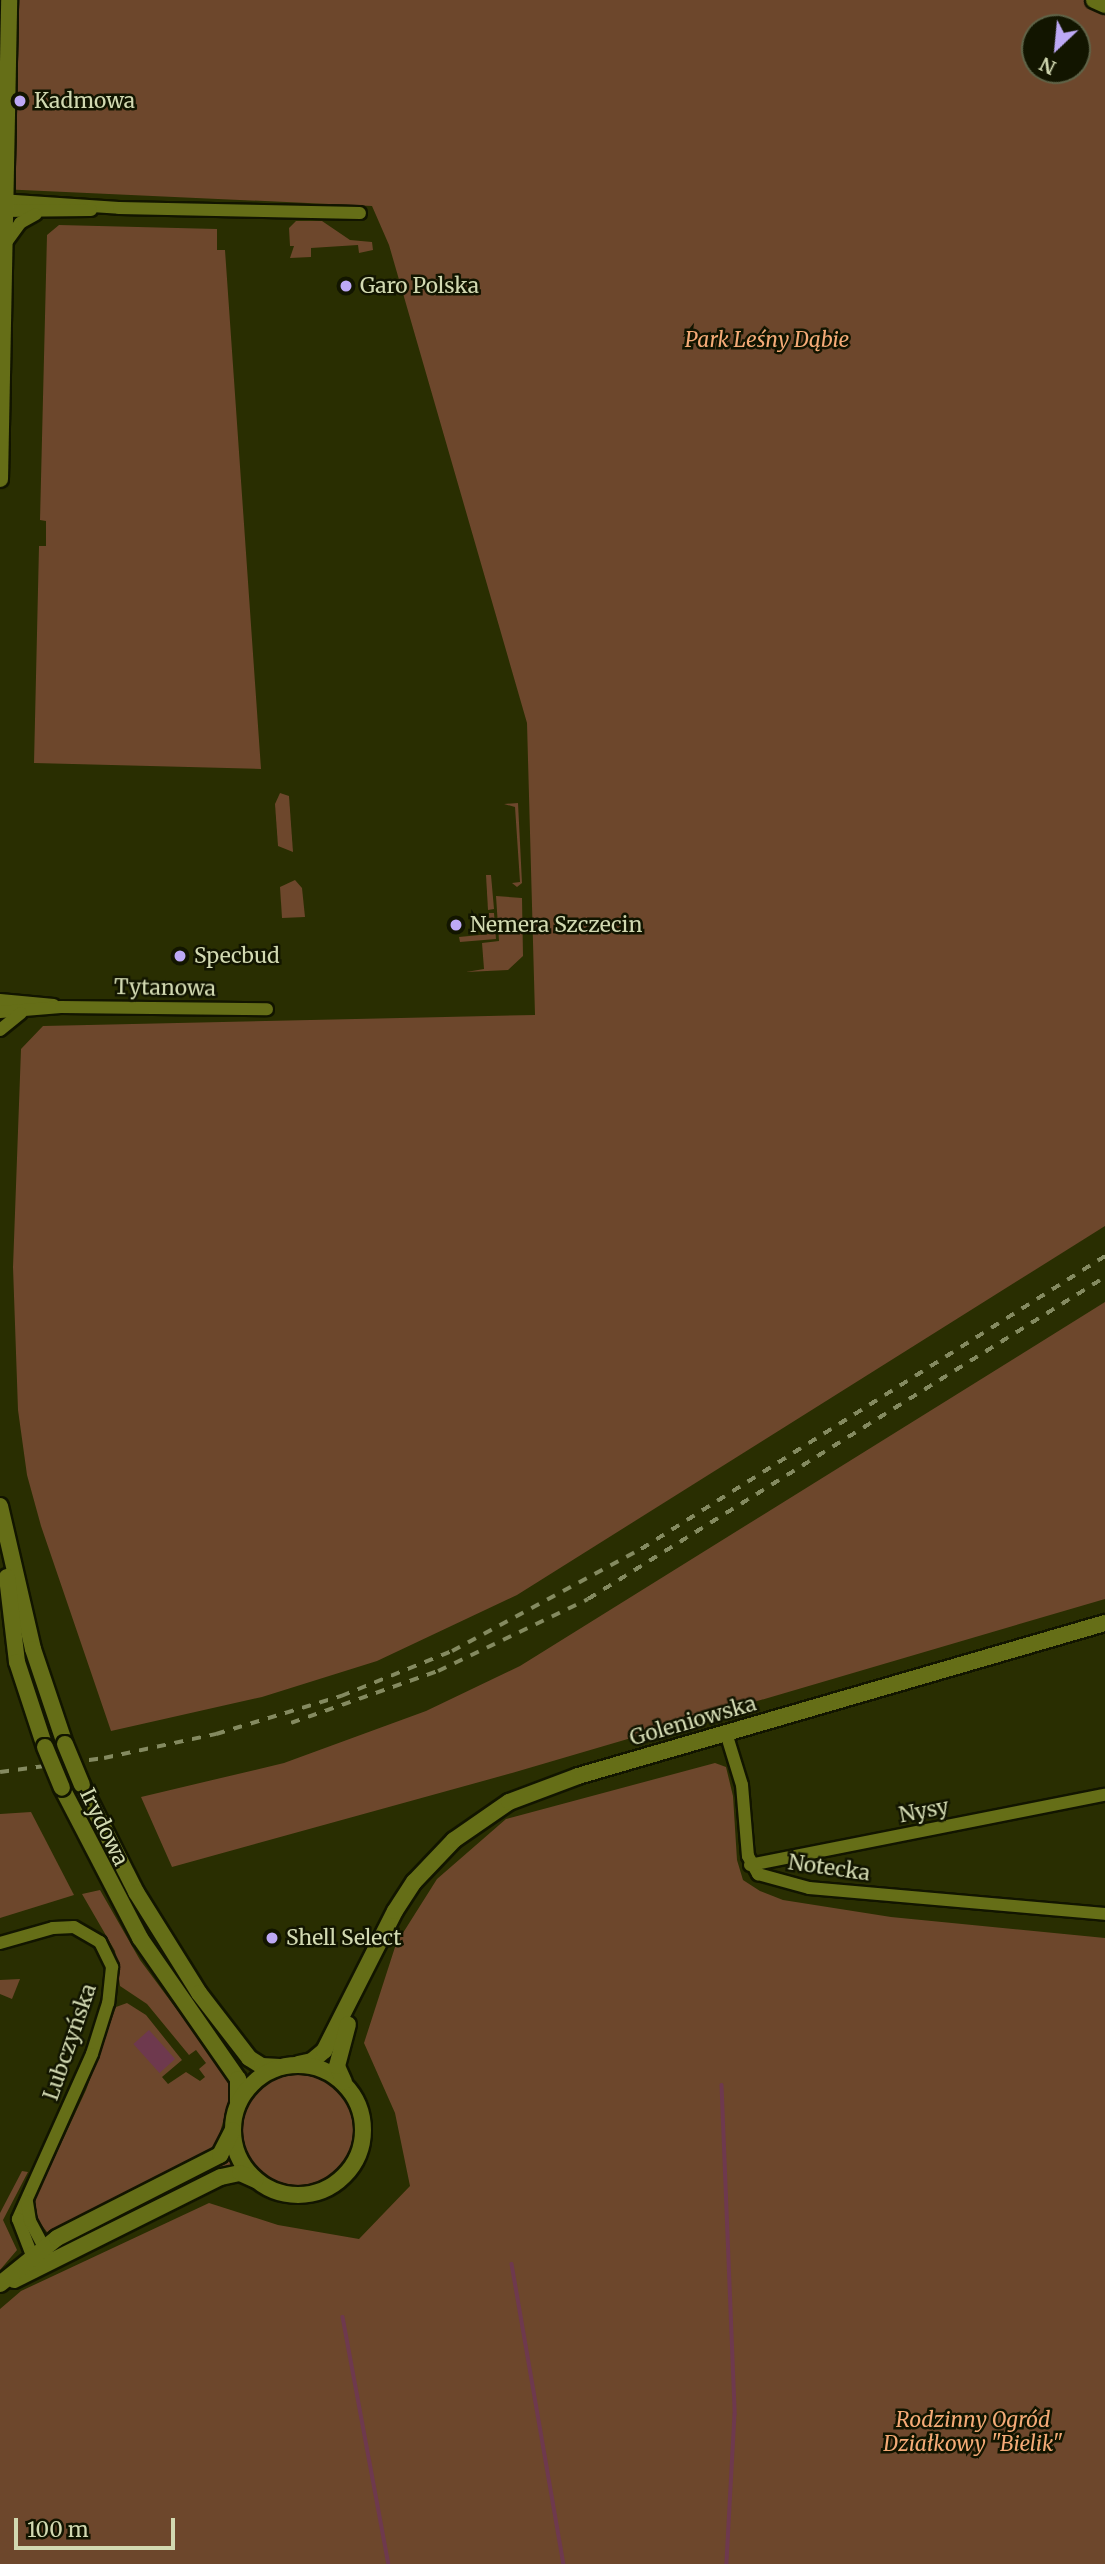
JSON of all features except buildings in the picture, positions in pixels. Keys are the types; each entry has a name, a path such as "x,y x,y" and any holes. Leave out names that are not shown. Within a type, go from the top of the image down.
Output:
{"street":[{"path":"0,479 4,244 2,206 9,0"},
{"path":"1094,0 1105,5"},
{"path":"2,206 360,213"},
{"path":"2,206 42,212 119,208"},
{"path":"4,244 20,223 42,212"},
{"name":"Tytanowa","path":"0,1000 61,1007 267,1009"},
{"name":"Tytanowa","path":"0,1012 27,1012 61,1007"},
{"name":"Tytanowa","path":"0,1030 14,1016 27,1012"},
{"name":"Irydowa","path":"0,1506 17,1662 45,1747 62,1788 139,1937 238,2079 237,2108"},
{"name":"Irydowa","path":"4,1533 33,1649 65,1744 82,1785 136,1892 200,1993 249,2058 262,2066 290,2065"},
{"name":"Goleniowska","path":"290,2065 324,2052 414,1882 454,1840 481,1820 540,1788 1105,1623"},
{"path":"726,1733 742,1785 750,1865"},
{"name":"Nysy","path":"750,1865 1105,1795"},
{"name":"Notecka","path":"750,1865 766,1877 809,1888 1105,1914"},
{"name":"Lubczyńska","path":"0,1943 52,1928 74,1927 100,1942 111,1964 112,1986 83,2077 18,2224 41,2254"},
{"name":"Goleniowska","path":"345,2083 338,2072 337,2058 367,1969"},
{"path":"0,2286 41,2254 211,2161 225,2149 237,2108 255,2081 290,2065 321,2068 345,2083 359,2107 363,2128 351,2168 327,2188 303,2195 277,2192 240,2173 221,2176 41,2254"},
{"path":"233,2127 239,2157 259,2181"}],"green space":[{"name":"Park Leśny Dąbie","path":"0,0 1105,0 1105,1226 517,1595 377,1661 262,1697 111,1731 41,1526 27,1475 18,1410 13,1267 21,1049 43,1026 535,1015 527,723 389,245 372,206 0,189"},
{"path":"296,221 322,221 350,240 372,242 373,250 359,253 358,245 311,248 311,257 290,258 294,246 290,246 289,228"},
{"path":"59,225 217,229 217,250 225,250 261,769 34,763 39,546 46,546 46,521 40,520 47,235"},
{"path":"280,793 289,796 293,852 278,846 275,804"},
{"path":"518,803 522,883 517,887 512,883 520,882 515,807 504,804"},
{"path":"486,875 491,875 494,909 488,910"},
{"path":"295,880 302,888 305,917 282,918 280,887"},
{"path":"496,896 522,898 523,956 508,970 466,972 484,969 482,943 499,941"},
{"path":"489,913 494,913 496,939 460,942 459,937 490,934"},
{"path":"1105,1302 1105,1599 512,1773 172,1867 141,1797 284,1763 426,1711 520,1666"},
{"name":"Rodzinny Ogród Działkowy \"Bielik\"","path":"715,1763 726,1767 733,1796 737,1860 743,1880 760,1891 783,1900 891,1917 1105,1938 1105,2564 0,2564 0,2309 21,2291 209,2203 278,2225 359,2239 410,2186 395,2113 364,2043 396,1944 437,1879 506,1819"},
{"path":"31,1812 74,1895 0,1918 0,1814"},
{"path":"100,1890 140,1960 227,2077 230,2097 215,2150 56,2233 47,2232 34,2215 36,2197 86,2090 116,2007 127,2003 146,2015 182,2060 162,2077 168,2084 186,2072 200,2081 205,2077 199,2069 206,2063 196,2050 189,2055 147,2004 120,1986 115,1951 82,1894"},
{"path":"20,1979 12,1999 0,1994 0,1980"},
{"path":"298,2074 320,2078 339,2090 351,2109 355,2131 351,2153 339,2172 320,2184 298,2188 276,2184 257,2172 245,2153 241,2131 245,2109 257,2090 276,2078"},
{"path":"229,2156 233,2166 156,2200 96,2233 52,2249"},
{"path":"22,2171 28,2172 3,2220 17,2250 0,2270 0,2213"}],"shaded area":[{"path":"149,2030 175,2059 159,2073 133,2044"}],"waterway":[{"path":"722,2085 735,2414 727,2564"},
{"path":"512,2264 564,2564"},
{"path":"343,2317 389,2564"}],"railway":[{"path":"0,1772 104,1758 216,1734 341,1696 452,1651 641,1549 1105,1256"},
{"path":"291,1723 438,1671 588,1599 1105,1277"}],"place":[{"name":"Kadmowa","path":"20,101"},
{"name":"Garo Polska","path":"346,286"},
{"name":"Nemera Szczecin","path":"456,925"},
{"name":"Specbud","path":"180,956"},
{"name":"Shell Select","path":"272,1938"}]}
